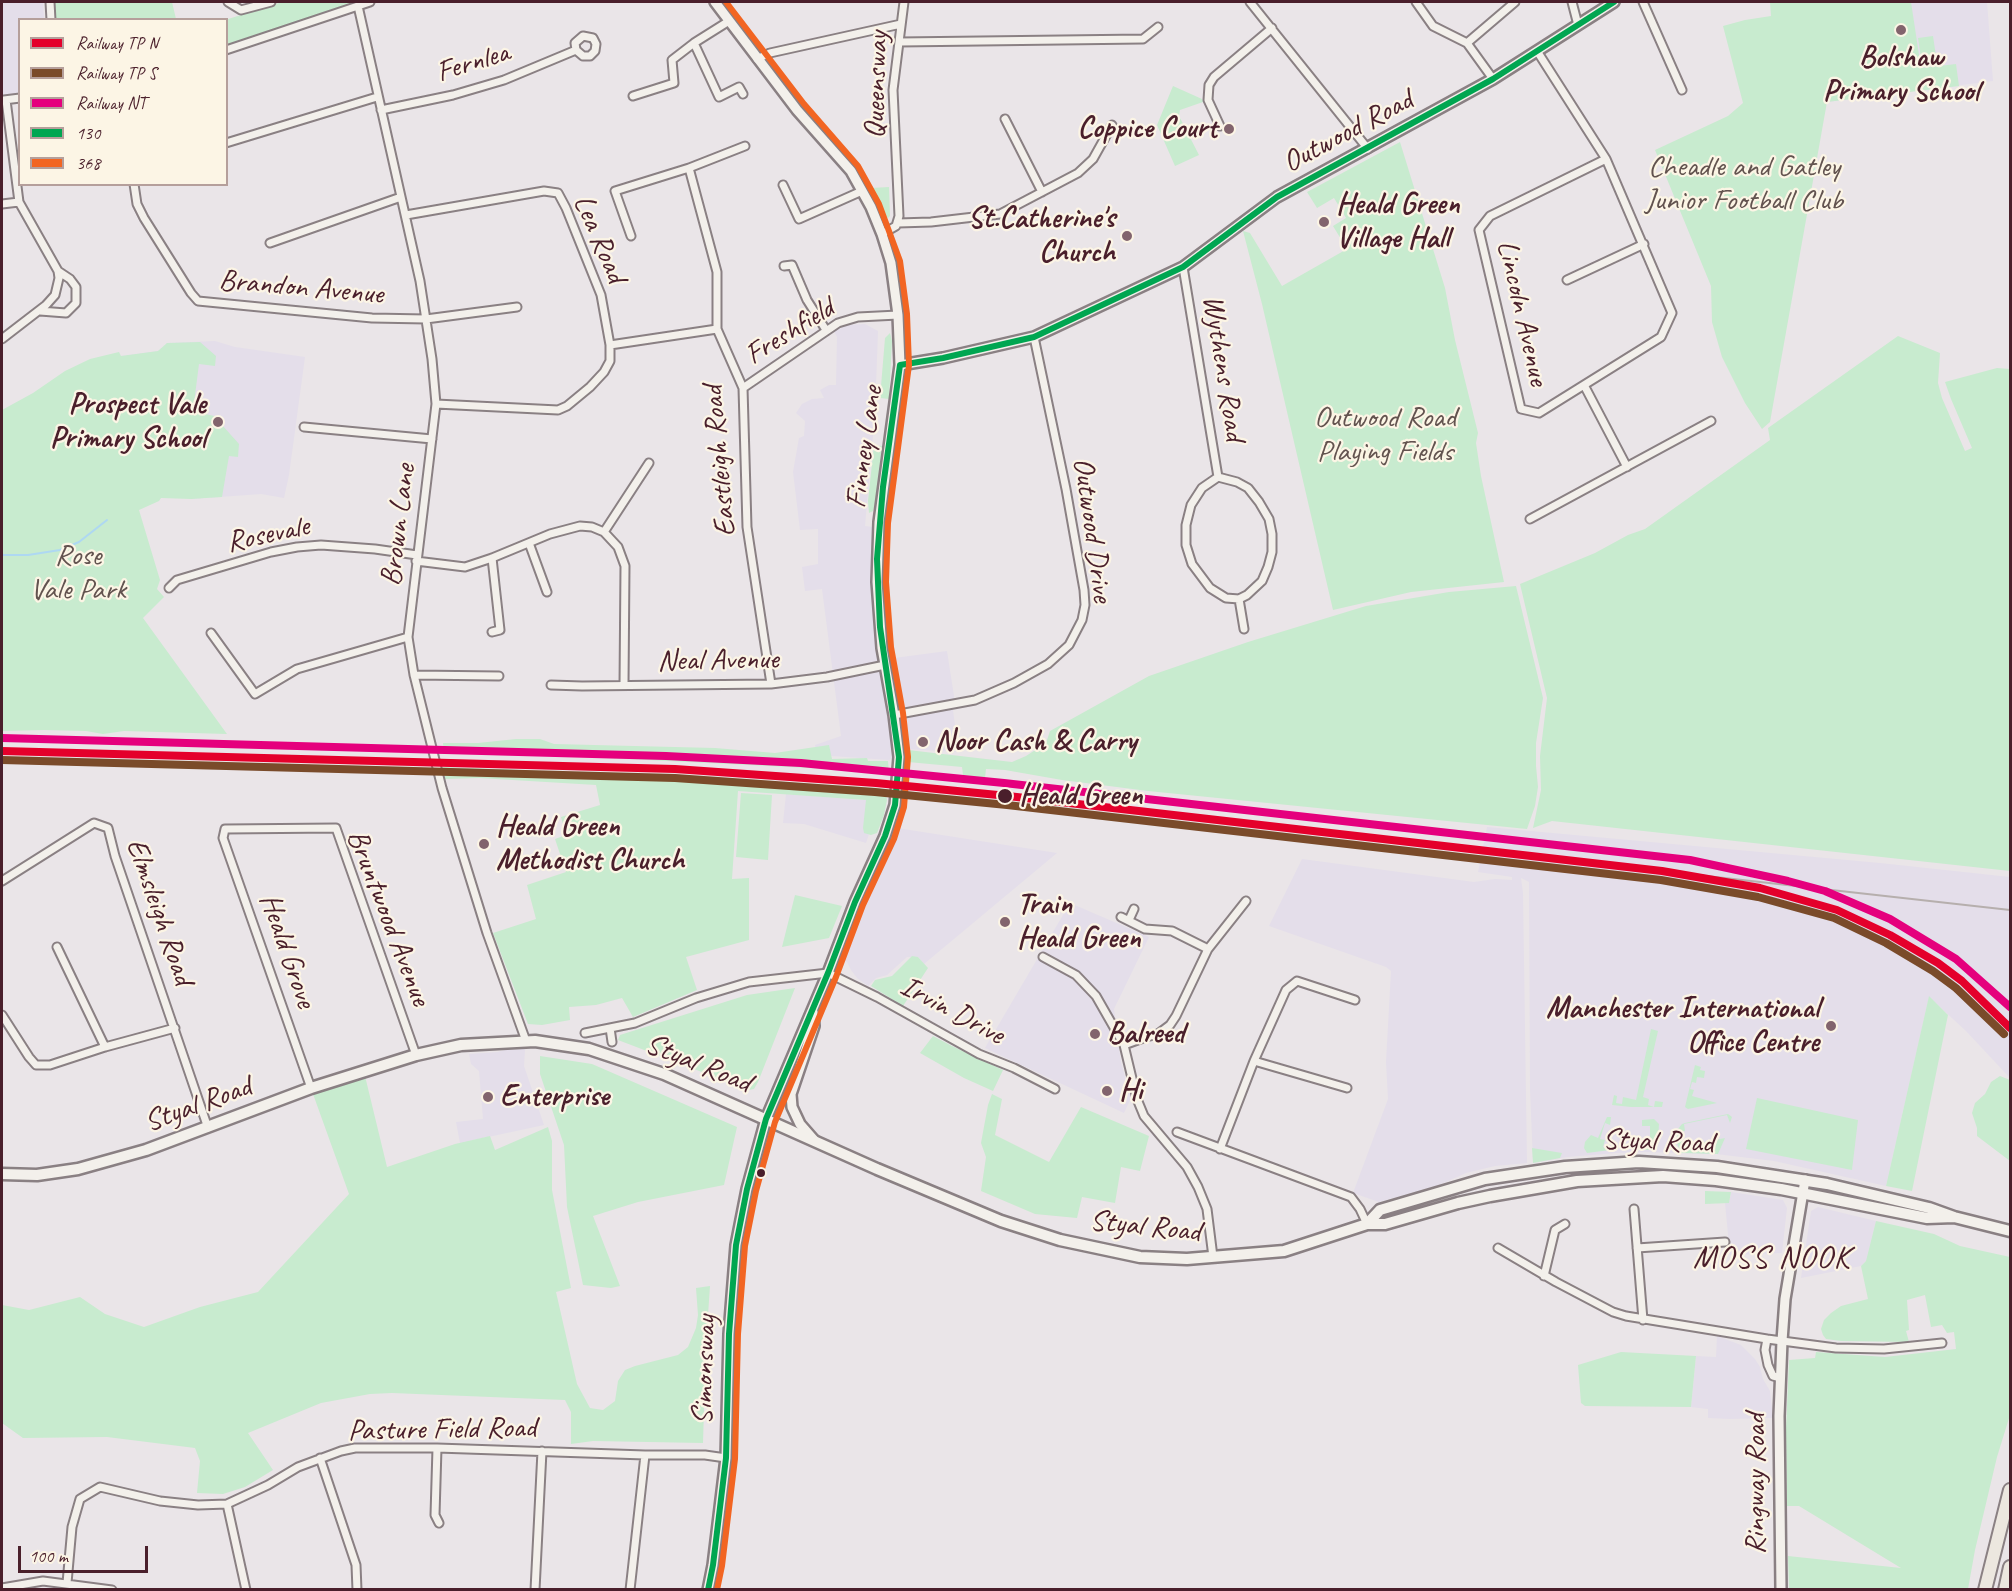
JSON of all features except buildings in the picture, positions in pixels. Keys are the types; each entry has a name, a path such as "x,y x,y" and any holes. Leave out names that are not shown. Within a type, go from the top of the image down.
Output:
{"highway":[{"path":"1985,1590 2010,1490"},
{"path":"2005,1590 2010,1566"}],"main road":[{"name":"Styal Road","path":"2,1174 37,1175 78,1169 146,1150 311,1088 416,1055 461,1045 526,1041 589,1049 664,1074 877,1169 1001,1221 1060,1240 1140,1257 1187,1259 1284,1251 1367,1224 1385,1224 1449,1205 1490,1196 1577,1181 1662,1176 1781,1189 1927,1218 1954,1217"},
{"name":"Styal Road","path":"1367,1224 1380,1210 1485,1179 1565,1167 1664,1162 1805,1180 1929,1208 1954,1217 2010,1231"}],"street":[{"path":"50,2 51,18"},
{"path":"228,2 242,10 271,2"},
{"path":"228,49 370,2"},
{"name":"Finney Lane","path":"715,2 797,110 845,164 862,190 882,234 891,263 898,315 900,365 883,487 879,531 878,596 885,665 899,757 895,805 885,836 855,902 828,973 766,1119"},
{"name":"Queensway","path":"898,223 893,90 904,2"},
{"path":"1250,2 1368,148"},
{"path":"1416,2 1433,26 1467,43 1493,79"},
{"path":"1467,43 1515,2"},
{"path":"1572,2 1578,25"},
{"name":"Outwood Road","path":"900,365 943,358 1034,337 1184,267 1277,197 1493,79 1614,2"},
{"path":"1643,2 1682,90"},
{"name":"Brown Lane","path":"358,6 377,97 406,215 426,319 436,404 408,637 414,675 437,771 487,933 526,1041"},
{"path":"633,96 674,83 672,60 729,21"},
{"path":"757,59 770,53 901,24"},
{"path":"899,42 1143,39 1158,27"},
{"path":"1220,126 1208,100 1209,85 1214,77 1272,28"},
{"path":"694,43 719,97 740,87 743,94"},
{"name":"Fernlea","path":"381,110 473,90 504,80 576,50"},
{"path":"1537,51 1606,159 1672,313 1661,337 1584,385 1627,467"},
{"path":"228,142 377,97"},
{"path":"2,339 40,311 55,295 58,285 58,272 19,202 4,100"},
{"path":"1005,119 1042,192"},
{"path":"882,234 898,223 931,222 1000,214 1078,173 1093,159 1112,125"},
{"path":"631,236 615,191 689,168 745,146"},
{"name":"Lincoln Avenue","path":"1584,385 1539,413 1521,408 1479,230 1491,216 1606,159"},
{"name":"Eastleigh Road","path":"689,168 717,272 717,329 743,388 747,527 771,684"},
{"path":"783,185 799,219 862,190"},
{"name":"Brandon Avenue","path":"134,186 137,204 144,218 198,301 372,318 426,319"},
{"name":"Lea Road","path":"406,215 544,191 558,193 567,208 601,295 610,345"},
{"path":"270,243 401,197"},
{"path":"2,204 19,202"},
{"path":"1568,280 1644,244"},
{"path":"784,266 792,266 807,300 826,330"},
{"name":"Wythens Road","path":"1184,267 1218,477"},
{"path":"40,311 66,313 76,303 76,287 70,279 58,272"},
{"path":"426,319 518,307"},
{"name":"Freshfield","path":"743,388 826,330 848,319 898,315"},
{"path":"436,404 558,410 567,406 590,387 604,372 610,361 610,345 717,329"},
{"name":"Outwood Drive","path":"894,715 975,700 1014,684 1048,664 1069,645 1082,620 1084,590 1066,489 1034,337"},
{"path":"1530,519 1711,421"},
{"path":"304,426 432,439"},
{"path":"624,685 625,566 618,547 604,532 649,463"},
{"path":"1218,477 1237,482 1248,488 1269,519 1272,534 1272,552 1262,581 1239,599 1226,598 1210,588 1192,564 1186,545 1186,525 1191,505 1202,488 1218,477"},
{"name":"Rosevale","path":"169,588 177,580 297,546 321,545 375,549 465,567 550,534 580,526 592,527 604,532"},
{"path":"529,543 547,592"},
{"path":"492,558 500,630 492,632"},
{"path":"1239,599 1244,629"},
{"path":"211,633 255,694 297,669 408,637"},
{"name":"Neal Avenue","path":"551,685 771,684 827,677 885,665"},
{"path":"414,675 499,676"},
{"name":"Elmsleigh Road","path":"2,880 94,823 108,828 208,1128"},
{"name":"Bruntwood Avenue","path":"225,829 336,828 416,1055"},
{"name":"Heald Grove","path":"225,829 223,838 311,1088"},
{"path":"1124,1046 1158,1034 1170,1025 1208,949 1246,901"},
{"path":"1129,920 1134,909"},
{"path":"1121,917 1145,929 1172,931 1208,949"},
{"path":"57,947 105,1047"},
{"path":"1043,957 1062,966 1085,983 1096,996 1124,1046 1137,1099 1144,1116 1187,1167 1198,1187 1207,1209 1213,1257"},
{"path":"585,1033 635,1023 696,998 739,984 828,973"},
{"name":"Irvin Drive","path":"828,973 877,997 980,1054 1055,1089"},
{"path":"1220,1149 1254,1061 1286,990 1297,981 1355,1000"},
{"name":"Finney Lane","path":"812,1010 814,1026 791,1094 792,1107 800,1124 814,1140"},
{"path":"2,1015 36,1065 50,1065 175,1028"},
{"path":"610,1028 612,1042"},
{"path":"1254,1061 1347,1088"},
{"name":"Simonsway","path":"708,1590 726,1458 729,1334 736,1245 747,1189 766,1119"},
{"path":"1177,1132 1351,1197 1367,1224"},
{"name":"Ringway Road","path":"1780,1590 1779,1416 1782,1341 1785,1299 1805,1180"},
{"path":"1634,1209 1643,1320"},
{"path":"1544,1276 1555,1230 1565,1224"},
{"path":"1637,1248 1725,1242"},
{"path":"1498,1248 1544,1276 1613,1312 1643,1320 1836,1348 1870,1350 1942,1343"},
{"name":"Ringway Road","path":"1767,1339 1765,1350 1768,1365 1773,1376 1781,1378"},
{"name":"Pasture Field Road","path":"67,1583 72,1527 80,1499 100,1487 160,1501 198,1505 227,1504 268,1485 298,1467 355,1448 705,1455 726,1458"},
{"path":"436,1448 435,1515 439,1523"},
{"path":"535,1590 542,1451"},
{"path":"630,1590 645,1455"},
{"path":"320,1458 356,1565 357,1590"},
{"path":"227,1504 246,1590"},
{"path":"2,1588 42,1581 112,1590"}],"shaded area":[{"path":"2,2 43,2 44,18 18,18 18,98 2,100"},
{"name":"Bolshaw Primary School","path":"1807,2 1987,2 1993,81 1827,102"},
{"path":"865,324 878,331 875,413 865,526 873,527 872,595 879,660 947,651 959,752 906,749 889,760 817,755 815,745 841,736 822,589 805,591 802,567 818,564 818,529 800,530 793,472 799,438 804,436 805,421 796,413 802,404 812,399 824,398 820,390 829,385 836,385 837,337 834,331 847,325"},
{"name":"Prospect Vale Primary School","path":"215,341 235,347 305,357 284,498 261,494 191,499 120,356 158,351 167,343"},
{"path":"786,794 880,801 866,843 804,824 783,823"},
{"path":"1487,827 2010,877 2010,1078 1966,1031 1929,997 1886,1186 1774,1161 1716,1154 1617,1153 1567,1157 1533,1163 1530,1089 1529,882 1521,878 1527,1163 1495,1166 1466,1173 1437,1186 1379,1202 1353,1193 1388,1099 1386,1062 1391,971 1386,967 1269,926 1302,859 1474,882 1495,879 1512,880 1512,877 1478,872"},
{"path":"897,828 1057,853 924,964 918,957 907,957 887,975 876,978 868,986 857,978 844,961 873,878"},
{"path":"1070,903 1149,937 1114,1009 1121,1063 1131,1098 1124,1113 985,1048"},
{"path":"507,1049 525,1049 524,1066 544,1125 460,1143 456,1122 483,1119 479,1071 471,1064 469,1054 498,1052"},
{"path":"1731,1192 1783,1200 1787,1208 1782,1253 1730,1255 1725,1203 1729,1202"},
{"path":"1818,1207 1876,1221 1866,1261 1861,1266 1801,1278 1811,1211"},
{"path":"1717,1336 1741,1345 1755,1359 1770,1391 1773,1418 1708,1418 1708,1409 1691,1407 1696,1356 1716,1357"}],"green space":[{"path":"46,2 172,2 176,18 48,18"},
{"path":"282,2 380,2 228,46 228,19"},
{"name":"Cheadle and Gatley Junior Football Club","path":"1770,2 1911,2 1921,68 1956,64 1959,86 1827,102 1770,422 1762,429 1745,403 1722,357 1712,322 1711,286 1655,150 1728,116 1743,103 1723,26 1771,16"},
{"path":"1933,36 1937,63 1922,65 1918,38"},
{"path":"1173,86 1202,99 1203,102 1180,110 1179,116 1199,155 1175,166 1157,125"},
{"name":"Outwood Road Playing Fields","path":"1400,142 1445,288 1478,433 1476,443 1481,476 1504,582 1411,592 1333,610 1243,231 1250,233 1282,286 1347,249 1333,226 1346,218 1334,198 1317,208 1307,192"},
{"path":"889,187 890,216 888,218 885,217 871,188"},
{"path":"890,333 892,341 889,399 880,398 885,338"},
{"path":"1898,336 1940,353 1938,383 1942,398 1965,451 1972,448 1945,382 1997,368 2010,369 2010,871 1552,821 1533,828 1541,790 1540,756 1547,698 1520,584 1595,553 1628,535 1645,529 1770,440 1768,428"},
{"name":"Rose Vale Park","path":"200,342 216,356 215,366 199,364 193,411 214,416 239,444 238,457 229,456 222,497 161,498 139,510 160,580 157,589 164,597 143,618 227,734 2,731 2,410 33,393 65,371 90,359 119,352 121,356 158,351 167,343"},
{"path":"874,445 882,446 875,505 873,511 869,513 868,501"},
{"path":"1516,586 1543,698 1536,743 1538,787 1535,806 1527,829 1148,791 1005,770 986,769 985,778 963,775 962,767 908,762 908,750 1012,762 1046,743 1050,731 1149,676 1248,642 1366,606 1449,592"},
{"path":"540,739 554,744 715,748 775,753 829,745 832,759 867,758 868,761 888,761 889,772 444,750 443,743 478,743"},
{"path":"443,767 690,777 878,788 885,790 887,800 877,833 871,835 864,833 863,828 866,800 738,791 732,879 749,878 749,940 686,957 697,990 633,1017 622,998 596,1005 569,1007 570,1020 542,1025 528,1024 493,933 536,919 527,885 566,872 555,839 566,835 561,817 600,805 596,785 479,778 445,779"},
{"path":"741,793 772,795 768,860 736,857"},
{"path":"795,895 842,906 829,938 782,947"},
{"path":"912,956 918,957 928,968 903,1006 871,986 875,980 892,976"},
{"path":"795,988 754,1089 749,1090 618,1040 620,1035 747,995"},
{"path":"1929,996 1948,1015 1912,1191 1886,1186"},
{"path":"1651,1029 1658,1031 1643,1097 1649,1099 1648,1105 1654,1107 1612,1105 1614,1095 1617,1096 1616,1103 1622,1104 1623,1097 1636,1100"},
{"path":"933,1036 1003,1070 993,1091 964,1078 920,1053"},
{"path":"540,1056 592,1064 737,1127 724,1185 638,1202 593,1216 620,1286 611,1288 583,1285 567,1207 564,1145 540,1074"},
{"path":"1695,1065 1705,1071 1704,1078 1697,1077 1696,1083 1692,1082 1690,1089 1694,1090 1692,1096 1717,1103 1688,1109 1685,1107"},
{"path":"365,1076 387,1167 455,1144 490,1136 495,1150 548,1127 552,1141 552,1190 571,1288 556,1292 577,1384 590,1408 603,1410 615,1401 618,1381 625,1370 678,1355 688,1347 696,1328 698,1315 696,1288 710,1286 703,1443 593,1441 571,1444 571,1412 565,1400 370,1394 321,1403 248,1433 273,1470 245,1487 223,1494 197,1493 200,1461 195,1448 107,1437 23,1438 2,1423 2,1305 29,1310 80,1297 105,1314 144,1327 200,1307 258,1292 349,1194 313,1094"},
{"path":"2000,1076 2010,1080 2010,1161 1977,1136 1972,1113 1975,1103 1985,1094 1991,1082"},
{"path":"992,1094 1002,1099 995,1135 1049,1162 1081,1107 1149,1136 1140,1171 1121,1167 1115,1203 1082,1197 1077,1218 1035,1214 981,1191 986,1157 981,1143"},
{"path":"1757,1098 1858,1120 1852,1170 1746,1149"},
{"path":"1655,1101 1663,1102 1662,1107 1654,1107"},
{"path":"1728,1114 1732,1117 1730,1123 1727,1115 1684,1124 1685,1131 1679,1132 1681,1141 1687,1140 1689,1145 1725,1138 1718,1154 1681,1153 1676,1141 1678,1129 1682,1124"},
{"path":"1607,1117 1611,1117 1610,1125 1605,1123 1600,1139 1605,1140 1603,1147 1610,1150 1587,1153 1584,1148 1585,1142 1591,1135 1598,1138"},
{"path":"1654,1119 1659,1124 1658,1139 1652,1150 1644,1150 1644,1143 1650,1142 1650,1126 1642,1126 1642,1120"},
{"path":"1532,1148 1562,1153 1560,1158 1533,1163"},
{"path":"1705,1191 1731,1192 1729,1203 1705,1204"},
{"path":"1876,1221 1934,1234 1960,1246 2010,1257 2010,1415 1997,1457 1968,1589 1789,1589 1788,1556 1901,1568 1799,1506 1787,1506 1786,1429 1789,1360 1815,1358 1816,1352 1885,1357 1956,1349 1954,1332 1947,1333 1942,1325 1931,1327 1925,1295 1907,1300 1909,1330 1906,1331 1909,1342 1841,1341 1826,1339 1823,1335 1821,1329 1824,1320 1831,1313 1841,1306 1868,1299 1861,1266 1866,1261"},
{"path":"1621,1352 1696,1356 1691,1407 1585,1406 1581,1403 1578,1365"}],"waterway":[{"path":"2,555 28,555 60,550 79,542 107,520"}],"railway":[{"path":"1662,871 2010,910"}],"transit line":[{"name":"368","path":"717,1590 735,1459 738,1334 745,1246 756,1191 775,1122 836,977 863,905 894,839 904,807 908,757 891,647 886,582 888,523 909,365 907,314 900,261 879,204 858,166 804,104 726,2"},
{"name":"130","path":"900,365 943,358 1034,337 1183,267 1277,197 1493,79 1614,2"},
{"name":"130","path":"708,1590 726,1458 729,1334 736,1245 747,1189 766,1119 828,973 855,902 885,836 895,805 899,757 880,627 877,559 883,487 900,365"},
{"path":"2,751 675,769 876,783 1662,871 1760,888 1837,910 1890,935 1938,963 1962,981 2010,1028"},
{"path":"2,760 675,778 875,792 1661,880 1758,897 1834,918 1886,943 1933,971 1956,988 2004,1034"}],"rail line":[{"name":"NT","path":"2,738 666,756 801,763 1004,783 1690,860 1825,891 1890,919 1956,959 2010,1007"}],"place":[{"name":"Bolshaw Primary School","path":"1901,30"},
{"name":"Coppice Court","path":"1229,129"},
{"name":"Heald Green Village Hall","path":"1324,222"},
{"name":"St.Catherine's Church","path":"1127,236"},
{"name":"Prospect Vale Primary School","path":"218,422"},
{"name":"Noor Cash & Carry","path":"923,742"},
{"name":"Heald Green","path":"1005,796"},
{"name":"Heald Green Methodist Church","path":"484,844"},
{"name":"Train Heald Green","path":"1005,922"},
{"name":"Manchester International Office Centre","path":"1831,1026"},
{"name":"Balreed","path":"1095,1034"},
{"name":"Hi","path":"1107,1091"},
{"name":"Enterprise","path":"488,1097"}],"district":[{"name":"MOSS NOOK","path":"1772,1259"}]}
